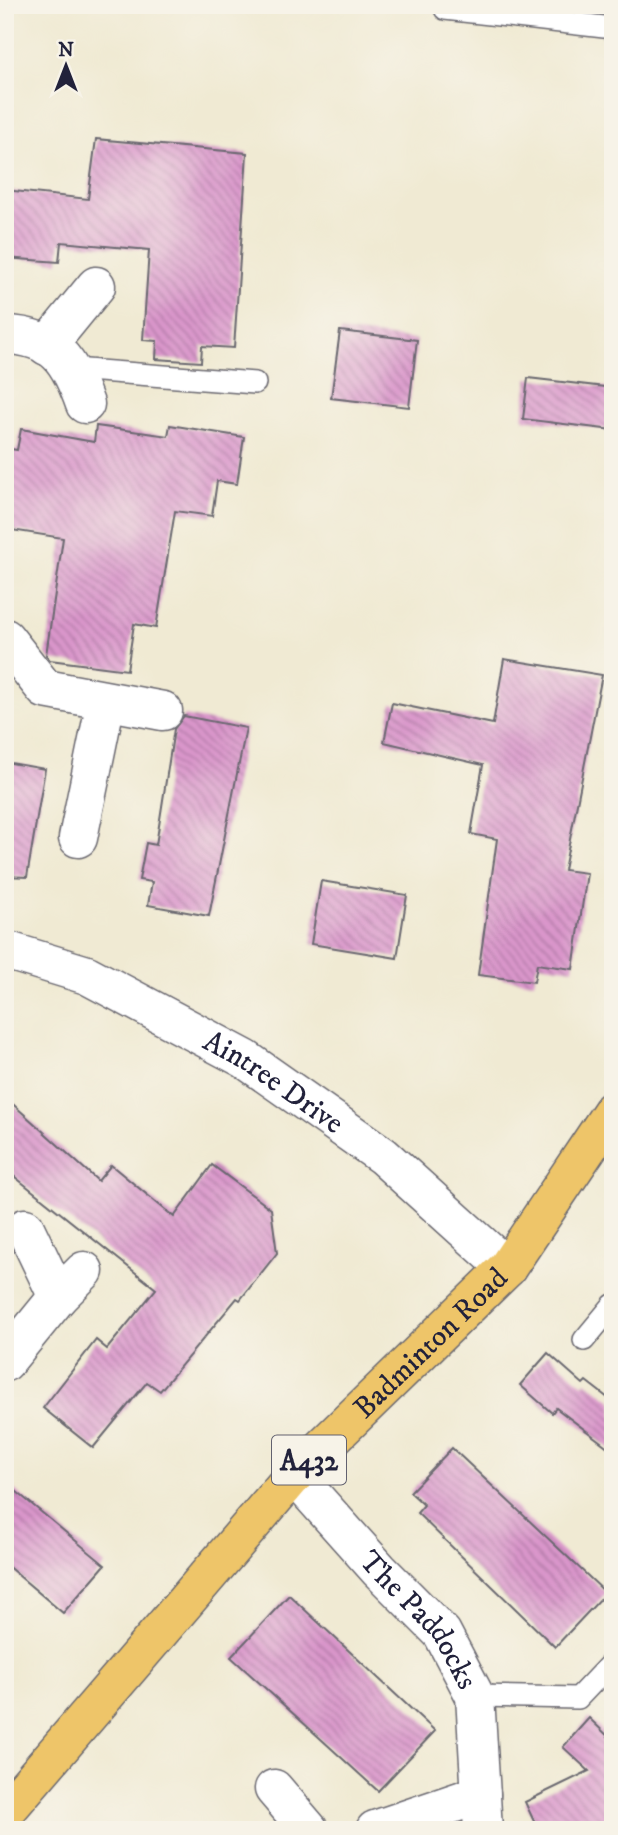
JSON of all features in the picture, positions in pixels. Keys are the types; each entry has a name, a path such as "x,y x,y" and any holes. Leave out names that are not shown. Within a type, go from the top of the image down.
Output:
{"main road":[{"name":"Badminton Road","path":"5,1812 294,1475 507,1268 613,1110"}],"street":[{"path":"5,335 69,373 96,286"},
{"path":"5,638 45,689 163,711"},
{"path":"78,838 106,701"},
{"name":"Aintree Drive","path":"5,950 86,975 244,1059 383,1156 507,1268"},
{"path":"25,1228 58,1297"},
{"path":"5,1362 58,1297 85,1271"},
{"name":"The Paddocks","path":"294,1475 379,1570 442,1633 475,1696 482,1812 375,1830"},
{"path":"274,1789 309,1830"}],"lane":[{"path":"445,9 613,28"},
{"path":"69,373 255,383"},
{"path":"584,1340 613,1305"},
{"path":"475,1696 578,1698 613,1661"}],"building":[{"path":"96,139 247,153 234,348 202,346 201,362 156,359 157,341 143,340 149,250 61,242 59,262 5,258 5,190 88,199"},
{"path":"340,331 417,340 409,407 331,398"},
{"path":"528,378 613,388 613,430 523,419"},
{"path":"170,425 244,437 237,484 217,481 212,516 175,511 156,628 134,624 127,670 50,660 46,655 63,538 5,529 5,448 17,450 21,429 94,442 96,426 168,436"},
{"path":"504,659 602,675 564,870 587,873 573,969 537,964 534,982 478,975 497,839 471,834 483,765 384,742 392,703 493,724"},
{"path":"184,716 246,728 209,916 148,905 152,882 139,880 146,843 156,845 174,729"},
{"path":"5,762 45,769 27,877 5,876"},
{"path":"321,881 407,895 397,958 311,944"},
{"path":"5,1097 98,1181 111,1165 174,1217 212,1165 271,1209 277,1253 240,1300 237,1298 160,1391 147,1382 93,1448 43,1408 96,1340 107,1349 156,1289 5,1169"},
{"path":"548,1353 583,1384 586,1381 613,1402 613,1451 556,1408 552,1413 520,1385"},
{"path":"452,1448 606,1593 555,1647 417,1513 424,1505 410,1492"},
{"path":"5,1482 105,1565 63,1613 5,1564"},
{"path":"289,1595 435,1731 378,1791 231,1657"},
{"path":"589,1718 613,1741 613,1830 538,1830 525,1802 589,1771 563,1747"}]}
